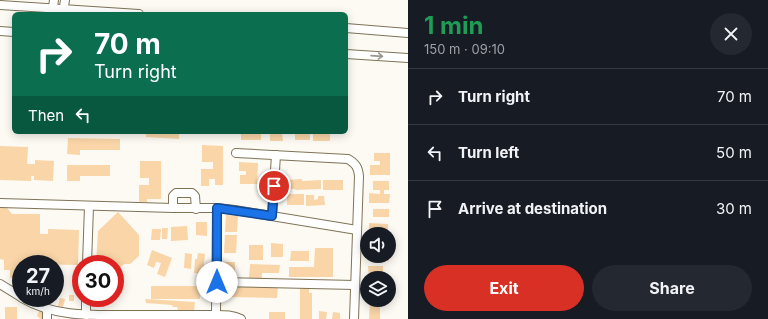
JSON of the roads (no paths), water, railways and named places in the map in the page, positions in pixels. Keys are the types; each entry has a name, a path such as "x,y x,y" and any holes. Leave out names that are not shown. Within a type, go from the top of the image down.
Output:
{"street":[{"path":"64,11 65,0"},
{"path":"0,5 53,7 64,11 89,12"},
{"path":"348,28 408,32"},
{"path":"0,31 12,32"},
{"path":"348,54 408,58"},
{"path":"236,153 348,159 354,163 358,169 359,176 354,319"},
{"path":"272,216 276,155"},
{"path":"173,208 174,196 176,193 192,193 195,196 196,209"},
{"path":"0,203 196,209 217,208 357,230"},
{"path":"87,255 88,206"},
{"path":"216,315 217,208"},
{"path":"217,282 355,285"},
{"path":"0,284 12,292"},
{"path":"42,307 66,314 90,316 132,317 228,315 241,319"},
{"path":"47,309 47,319"}]}
